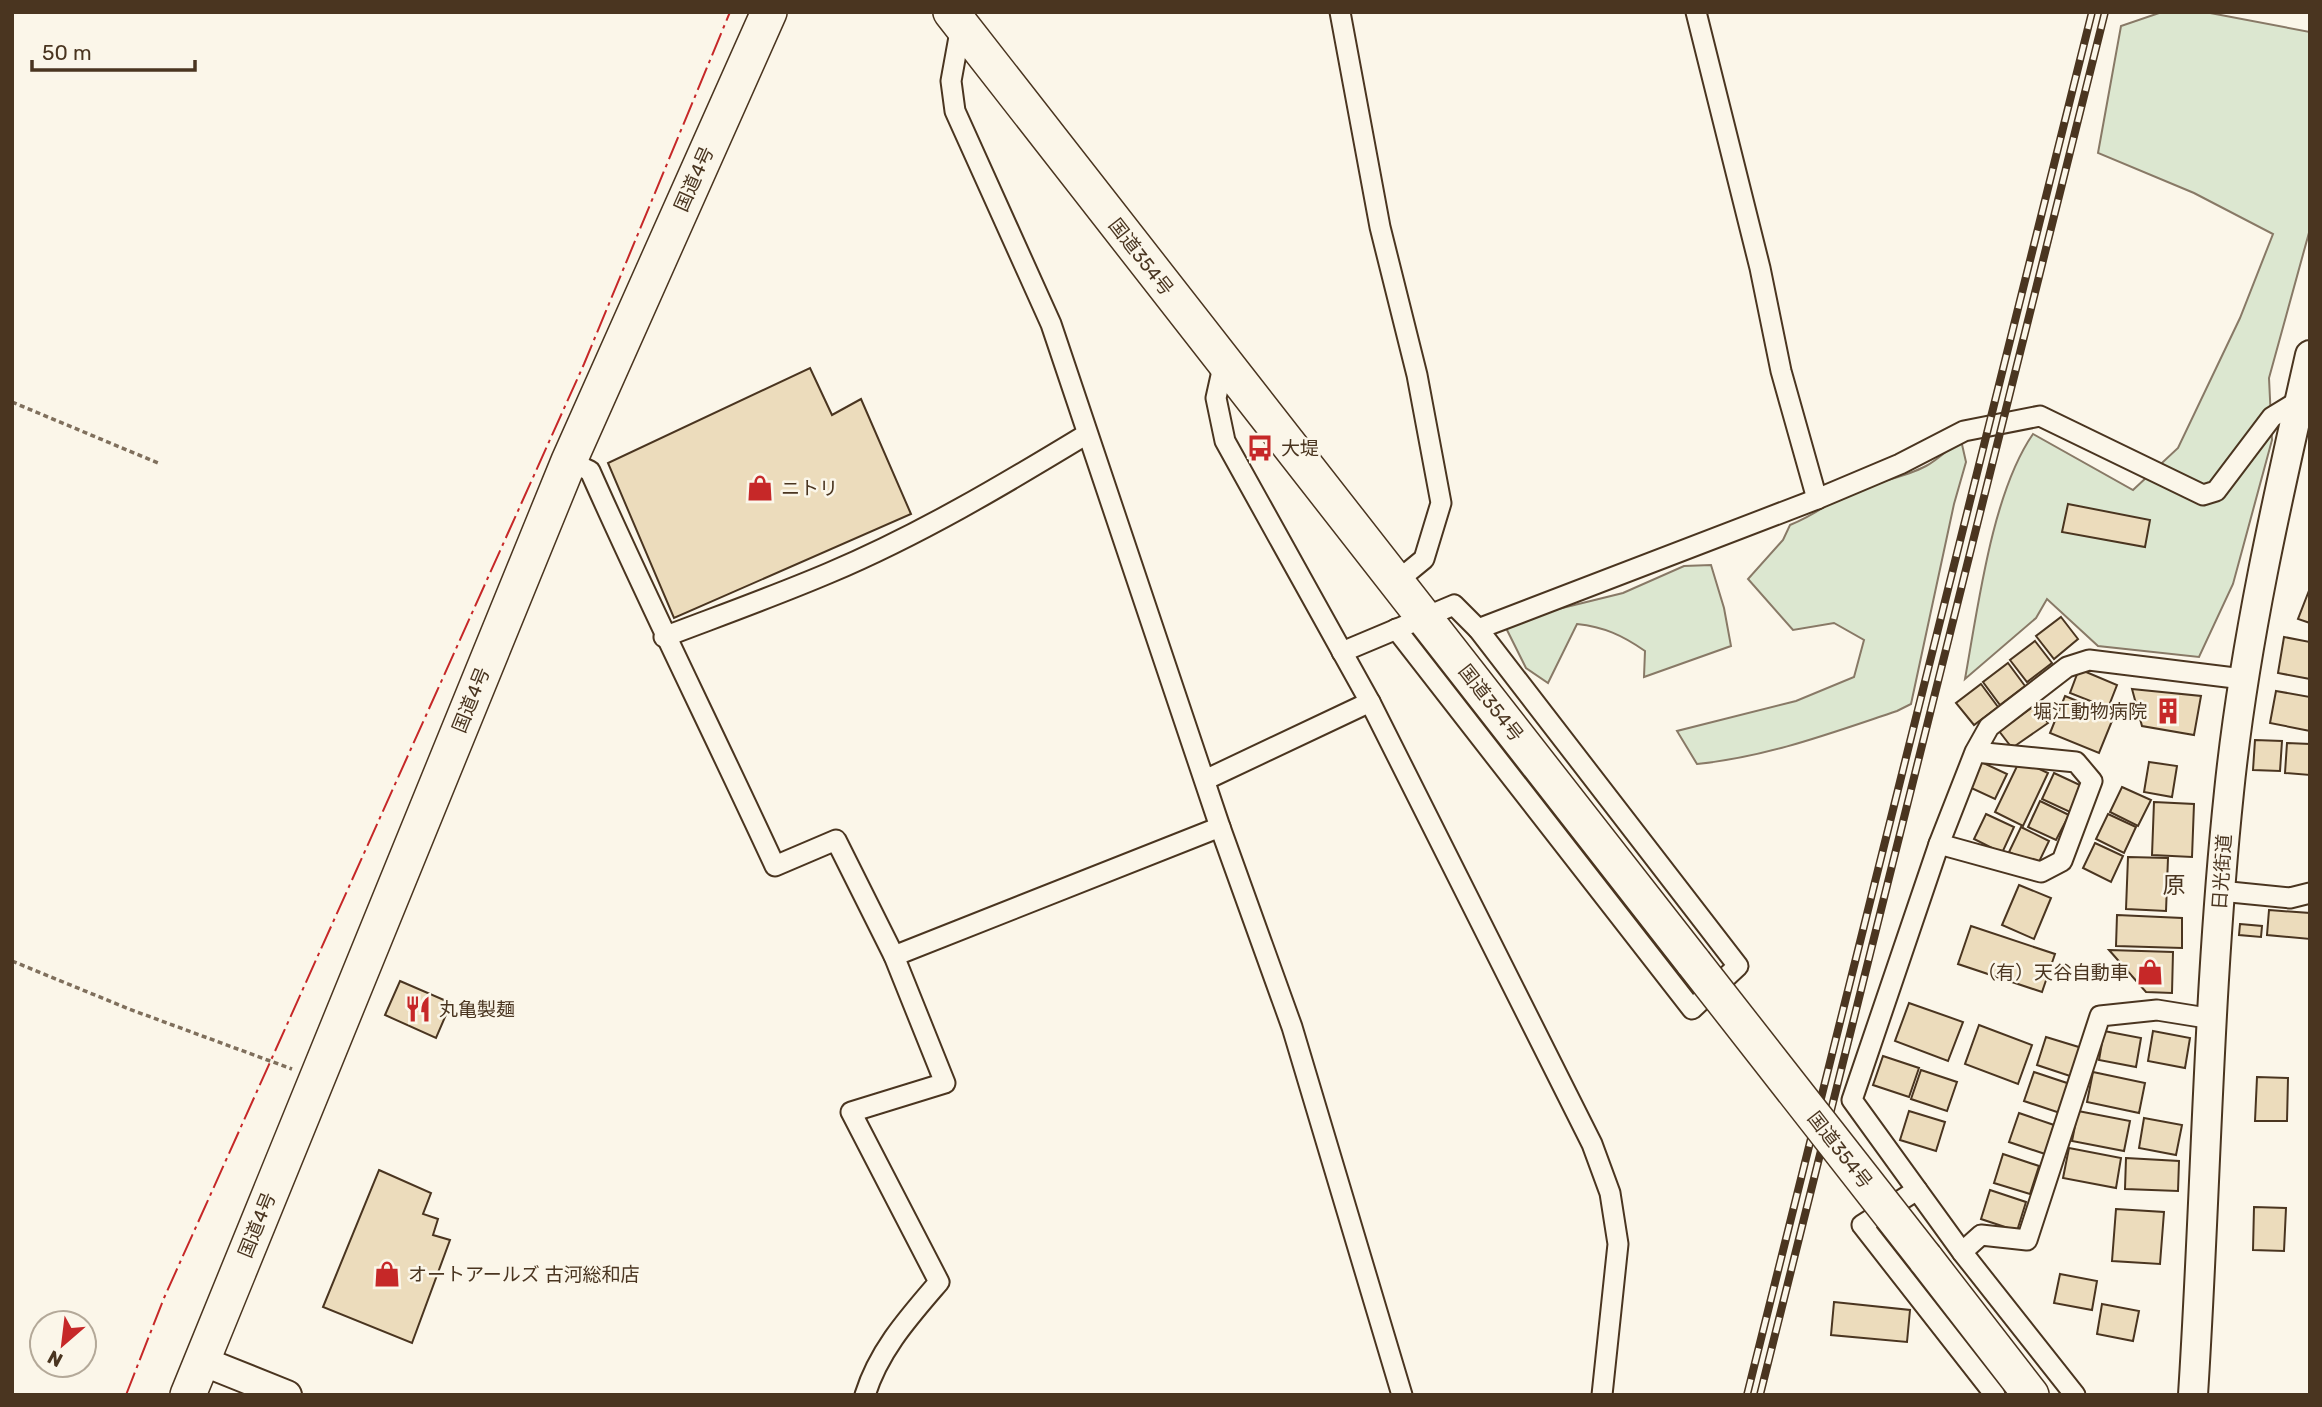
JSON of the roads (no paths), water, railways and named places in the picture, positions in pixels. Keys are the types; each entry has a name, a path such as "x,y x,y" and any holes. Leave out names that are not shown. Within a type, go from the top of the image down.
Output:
{"highway":[{"name":"国道4号","path":"188,1395 569,461 769,12"},
{"path":"729,100 764,67 789,12"},
{"name":"国道354号","path":"950,17 1396,582 1410,623 1693,963 2031,1395"}],"main road":[{"name":"日光街道","path":"2193,1395 2220,891 2243,679 2310,355"},
{"path":"202,1361 287,1395"}],"street":[{"path":"1340,12 1380,227 1418,375 1441,503 1424,559 1396,582"},
{"path":"1696,12 1760,268 1781,371 1817,499"},
{"path":"950,17 951,81 956,111 1051,324 1220,827 1292,1027 1402,1395"},
{"path":"1224,362 1216,398 1225,441 1370,702 1592,1144 1610,1193 1618,1244 1602,1395"},
{"path":"1478,629 1817,499 1900,464 1964,431 2040,416 2203,495 2216,491 2272,417 2300,400"},
{"path":"664,637 829,573 912,534 983,497 1087,434"},
{"path":"569,461 590,471 664,637 709,725 775,866 836,840 894,956 945,1083 851,1112 939,1282 897,1332 873,1370 865,1395"},
{"path":"1342,652 1410,623 1454,605 1478,629 1738,966 1692,1009 1410,623"},
{"path":"2076,1395 1962,1252 1852,1100 1939,844 1975,752 1989,727 2067,667 2089,660 2243,679"},
{"path":"1205,780 1370,702"},
{"path":"1939,844 2041,873 2062,861 2092,781 2076,762 1975,752"},
{"path":"894,956 1220,827"},
{"path":"2220,891 2290,898 2310,893"},
{"path":"1962,1252 1982,1235 2027,1240 2100,1016 2157,1010 2213,1019"},
{"path":"1917,1191 1862,1225 1995,1395"}],"railway":[{"path":"1747,1395 2092,12"},
{"path":"1760,1395 2105,12"}],"place":[{"name":"大堤","path":"1260,448"},
{"name":"ニトリ","path":"760,488"},
{"name":"堀江動物病院","path":"2168,711"},
{"name":"（有）天谷自動車","path":"2150,972"},
{"name":"丸亀製麺","path":"418,1009"},
{"name":"オートアールズ 古河総和店","path":"387,1274"}],"district":[{"name":"原","path":"2174,885"}]}
